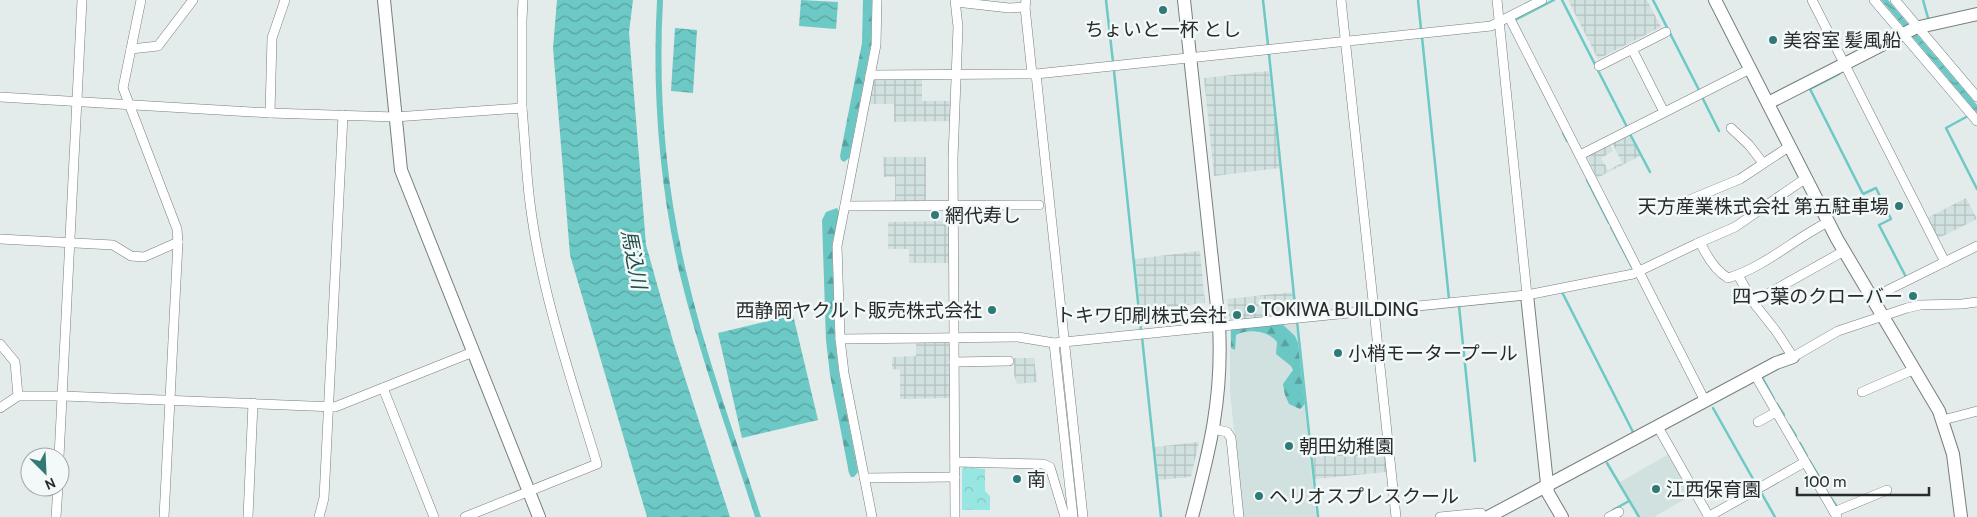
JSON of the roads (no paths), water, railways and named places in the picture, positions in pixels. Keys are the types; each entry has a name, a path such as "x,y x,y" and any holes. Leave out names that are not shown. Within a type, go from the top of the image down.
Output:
{"street":[{"path":"60,447 82,0"},
{"path":"141,0 123,88 177,229 178,242 164,517"},
{"path":"131,49 158,46 193,0"},
{"path":"270,113 272,38 285,0"},
{"path":"384,0 401,170 539,517"},
{"path":"465,517 597,464 557,332 541,265 530,203 522,108 523,0"},
{"path":"872,517 844,373 840,339 837,246 876,45 877,0"},
{"path":"1184,0 1219,325 1220,378 1214,429 1192,517"},
{"path":"1341,0 1396,517"},
{"path":"1496,0 1547,486 1548,493 1562,517"},
{"path":"870,75 1034,74 1491,26 1542,0"},
{"path":"1715,0 1828,222 1932,398 1943,420 1953,454 1962,517"},
{"path":"1812,0 1945,262"},
{"path":"1874,0 1910,30 1977,97"},
{"path":"1895,0 1910,30 1977,121"},
{"path":"955,517 953,158 958,27 956,1 1009,8 1025,4 1083,517"},
{"path":"1768,103 1910,30 1977,14"},
{"path":"1509,17 1705,401"},
{"path":"1599,66 1666,32"},
{"path":"1632,50 1664,112"},
{"path":"1580,155 1750,69"},
{"path":"0,97 270,113 395,118 522,108"},
{"path":"319,517 324,498 344,115"},
{"path":"1731,128 1749,145 1763,163"},
{"path":"1682,204 1733,182 1790,146"},
{"path":"840,339 1018,337 1054,343 1528,295 1639,272 1745,222 1806,178"},
{"path":"844,206 1039,204"},
{"path":"1700,242 1713,264 1722,275 1728,278 1738,276 1828,222"},
{"path":"0,239 113,245 131,256 144,257 178,242"},
{"path":"1872,298 1977,246"},
{"path":"1753,302 1844,251"},
{"path":"1738,276 1753,302 1776,331 1792,357"},
{"path":"1488,517 1838,331 1920,306 1977,302"},
{"path":"1054,343 1073,517"},
{"path":"0,344 15,362 18,396"},
{"path":"0,408 18,396 63,396 335,407 473,352"},
{"path":"954,362 1009,361"},
{"path":"1862,392 1915,369"},
{"path":"1755,374 1835,514 1888,490"},
{"path":"382,388 434,517"},
{"path":"248,517 253,403"},
{"path":"1943,420 1977,411"},
{"path":"1758,422 1776,412"},
{"path":"1658,427 1709,517 1805,462"},
{"path":"1214,429 1227,432 1231,438 1239,517"},
{"path":"955,462 1043,464 1050,467 1065,517"},
{"path":"864,478 955,477"},
{"path":"56,517 57,497"},
{"path":"1609,517 1619,512"},
{"path":"1440,517 1481,513 1483,517"}],"water":[{"name":"馬込川","path":"557,0 633,0 629,32 646,245 673,341 730,517 647,517 570,255 553,48"},
{"path":"801,0 838,2 836,29 799,26"},
{"path":"1881,0 1888,0 1977,105 1977,113"},
{"path":"675,28 697,30 693,93 671,91"},
{"path":"793,315 818,420 742,438 718,333"}],"waterway":[{"path":"1106,0 1113,62"},
{"path":"1263,0 1268,45"},
{"path":"1418,0 1421,29"},
{"path":"1515,20 1554,0"},
{"path":"1562,0 1627,127"},
{"path":"1653,0 1699,90"},
{"path":"1923,0 1928,18"},
{"path":"1422,37 1449,299"},
{"path":"1269,54 1296,315"},
{"path":"1114,71 1141,331"},
{"path":"1839,74 1810,89 1863,194 1876,188 1891,219 1879,225 1906,277"},
{"path":"1702,97 1719,131"},
{"path":"1968,116 1946,128 1977,189"},
{"path":"1563,133 1567,141"},
{"path":"1630,134 1650,172"},
{"path":"1587,180 1609,223"},
{"path":"1611,227 1632,267"},
{"path":"1562,292 1633,432"},
{"path":"1459,306 1475,461"},
{"path":"1297,321 1318,517"},
{"path":"1142,337 1161,517"},
{"path":"1762,377 1774,399"},
{"path":"1777,404 1784,415"},
{"path":"1713,408 1757,486"},
{"path":"1789,425 1796,436"},
{"path":"1800,443 1807,456"},
{"path":"1809,460 1821,480"},
{"path":"1607,463 1639,517"},
{"path":"1762,494 1775,517"},
{"path":"1831,498 1837,507"},
{"path":"1613,510 1629,501"}],"place":[{"name":"ちょいと一杯 とし","path":"1163,10"},
{"name":"美容室 髪風船","path":"1773,40"},
{"name":"天方産業株式会社 第五駐車場","path":"1899,206"},
{"name":"網代寿し","path":"935,215"},
{"name":"四つ葉のクローバー","path":"1913,296"},
{"name":"TOKIWA BUILDING","path":"1251,309"},
{"name":"西静岡ヤクルト販売株式会社","path":"992,310"},
{"name":"トキワ印刷株式会社","path":"1237,315"},
{"name":"小梢モータープール","path":"1338,353"},
{"name":"朝田幼稚園","path":"1289,446"},
{"name":"南","path":"1017,479"},
{"name":"江西保育園","path":"1656,489"},
{"name":"ヘリオスプレスクール","path":"1259,496"}]}
